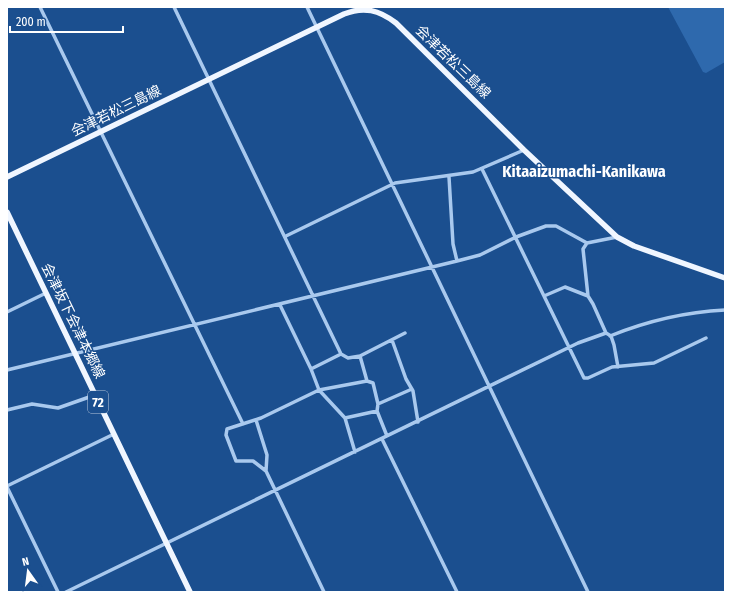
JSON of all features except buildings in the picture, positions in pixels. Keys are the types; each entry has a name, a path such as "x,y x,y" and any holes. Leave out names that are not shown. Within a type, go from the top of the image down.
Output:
{"main road":[{"name":"会津若松三島線","path":"7,177 344,14 358,10 371,10 386,15 524,150 617,237 634,246 725,278"},
{"name":"会津坂下会津本郷線","path":"7,212 190,592"}],"street":[{"path":"40,7 243,424"},
{"path":"174,7 286,236 341,354 348,358 360,356 405,333"},
{"path":"306,7 588,592"},
{"path":"286,236 392,185 423,178 449,177 482,169 524,150"},
{"path":"482,169 584,378 588,378 612,367 654,363 706,338"},
{"path":"449,177 452,240 457,261"},
{"path":"7,370 195,326 480,255 516,237 550,225 566,231 587,243 617,237"},
{"path":"587,243 583,249 588,296 599,313 606,333 610,336 616,350 618,367"},
{"path":"544,296 565,287 588,296"},
{"path":"7,312 46,293"},
{"path":"280,305 311,369 319,390 345,418 355,452"},
{"path":"610,336 657,320 694,313 725,310"},
{"path":"66,592 586,339 606,333"},
{"path":"392,340 406,379 412,389 418,422"},
{"path":"311,369 341,354"},
{"path":"360,356 367,381"},
{"path":"324,592 266,471 253,460 236,461 226,430 256,420 319,390 367,381 373,383 378,404 376,411 388,436"},
{"path":"378,404 412,389"},
{"path":"7,410 32,404 58,408 95,395"},
{"path":"345,418 376,411"},
{"path":"256,420 267,454 266,471"},
{"path":"58,592 7,486 114,434"},
{"path":"382,439 457,592"}],"shaded area":[{"path":"668,7 725,7 725,62 706,73 703,72"}],"district":[{"name":"Kitaaizumachi-Kanikawa","path":"584,171"}]}
